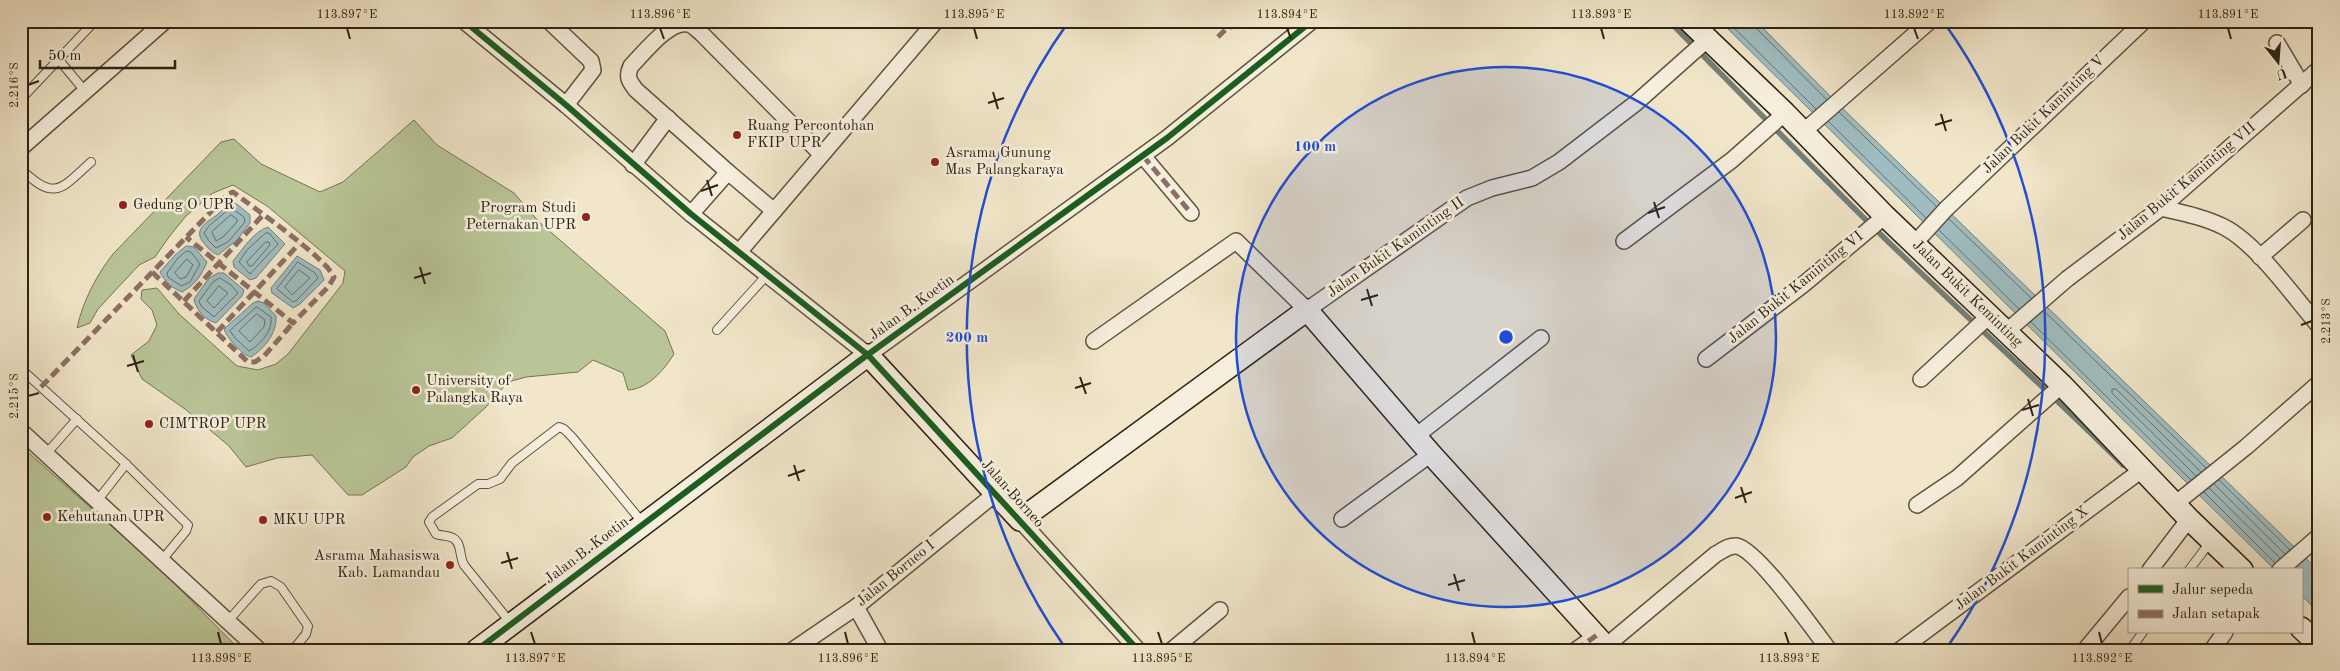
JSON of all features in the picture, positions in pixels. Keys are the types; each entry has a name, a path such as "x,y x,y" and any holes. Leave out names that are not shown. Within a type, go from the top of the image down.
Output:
{"street":[{"path":"21,148 84,90 165,21"},
{"path":"464,21 566,105 691,214 868,355"},
{"path":"549,21 591,60 593,70 566,105"},
{"path":"739,252 936,21"},
{"name":"Jalan B. Koetin","path":"477,650 868,355 1143,156 1312,21"},
{"name":"Jalan Bukit Keminting","path":"1689,21 1785,113 1811,125 1885,216 1922,235 1989,316 2014,324 2062,385 2174,504 2240,568"},
{"path":"1811,125 1930,21"},
{"name":"Jalan Bukit Kaminting V","path":"1922,235 1946,209 2144,21"},
{"path":"774,212 636,90 628,80 627,74 631,66 670,27 690,24 821,154"},
{"name":"Jalan Bukit Kaminting II","path":"1306,310 1467,198 1492,188 1532,178 1559,162 1636,103 1708,39"},
{"path":"2277,43 2302,85"},
{"name":"Jalan Bukit Kaminting VII","path":"2014,324 2040,300 2162,208 2319,69"},
{"path":"1624,241 1732,160 1785,113"},
{"path":"634,165 668,118"},
{"path":"1143,156 1191,213"},
{"path":"691,214 728,172"},
{"path":"2162,208 2198,216 2225,227 2244,241 2319,326"},
{"name":"Jalan Bukit Kaminting VI","path":"1706,359 1804,284 1885,216"},
{"path":"2260,257 2303,220"},
{"path":"1094,341 1236,241 1306,310 1431,454 1604,643"},
{"path":"1020,520 1306,310"},
{"path":"1921,379 1989,316"},
{"path":"1416,436 1541,338"},
{"name":"Jalan Borneo","path":"868,355 1138,650"},
{"path":"2174,504 2246,447 2319,382"},
{"path":"1917,505 1957,478 2062,385"},
{"path":"21,431 259,650"},
{"path":"1342,519 1431,454"},
{"name":"Jalan Bukit Kaminting X","path":"1900,650 2143,469"},
{"name":"Jalan Borneo I","path":"793,650 856,607 996,493"},
{"path":"2152,568 2189,519"},
{"path":"2282,568 2319,536"},
{"path":"1576,650 1604,643 1716,554 1728,547 1737,546 1746,551 1763,567 1829,650"},
{"path":"2085,650 2128,598"},
{"path":"856,607 880,650"},
{"path":"1172,650 1220,610"},
{"path":"2302,629 2319,645"},
{"path":"2212,650 2224,634"}],"lane":[{"path":"21,99 95,21"},
{"path":"59,60 84,90"},
{"path":"21,170 43,188 56,189 67,184 91,162"},
{"path":"717,330 767,275"},
{"path":"21,369 126,464 188,525 186,531 162,560"},
{"path":"46,454 76,419"},
{"path":"511,624 464,565 460,558 457,541 447,536 436,534 430,526 429,522 432,517 445,507 478,484 488,484 500,479 512,463 559,427 572,437 644,524"},
{"path":"97,501 126,464"},
{"path":"2191,568 2212,540"},
{"path":"228,621 261,584 271,581 281,588 308,626 306,634 293,650"},
{"path":"2130,650 2142,634"}],"green space":[{"path":"414,120 437,145 514,193 539,222 665,331 674,354 655,378 642,386 628,390 623,373 593,360 578,372 526,377 508,382 486,407 452,438 429,446 413,457 406,467 362,495 348,495 312,455 277,458 246,467 229,446 185,409 142,379 131,355 149,341 157,325 152,310 141,299 142,290 157,288 179,314 237,366 258,370 276,364 288,354 343,283 345,271 267,206 233,185 213,193 186,216 155,257 139,265 98,309 90,323 77,328 91,289 113,254 221,142 234,139 261,164 320,192 343,182"},
{"path":"21,446 161,570 240,650 21,650"}],"water":[{"path":"1720,21 1756,21 1837,103 2319,571 2319,613 2302,596 2302,568 2273,568"},
{"path":"232,202 250,215 250,223 237,240 218,255 211,251 203,242 200,237 200,230 202,226"},
{"path":"268,227 285,244 256,278 250,280 234,267 233,261 253,237"},
{"path":"186,246 194,247 207,262 198,279 182,292 169,284 160,272"},
{"path":"297,256 320,270 324,280 300,304 293,308 272,293 271,288"},
{"path":"218,273 224,273 244,290 242,296 216,323 208,320 202,314 194,299 209,278"},
{"path":"258,301 264,303 276,316 276,322 269,339 251,357 235,346 224,329 253,303"}],"waterway":[{"path":"1669,21 1874,228 2123,465"}],"marked path":[{"path":"1218,37 1226,29 1244,21"},
{"path":"1143,156 1191,213"},
{"path":"41,387 228,194 233,192 304,246 318,258 334,277 329,286 293,323 186,237"},
{"path":"184,301 263,215"},
{"path":"217,332 299,244"},
{"path":"152,272 248,362 255,362 264,356 293,323"},
{"path":"1576,650 1597,635"}],"cycle path":[{"path":"464,21 566,105 691,214 868,355 1138,650"},
{"path":"477,650 859,361 1167,138 1312,21"}],"place":[{"name":"Ruang Percontohan FKIP UPR","path":"737,135"},
{"name":"Asrama Gunung Mas Palangkaraya","path":"935,162"},
{"name":"Gedung O UPR","path":"123,205"},
{"name":"Program Studi Peternakan UPR","path":"586,217"},
{"name":"University of Palangka Raya","path":"416,390"},
{"name":"CIMTROP UPR","path":"149,424"},
{"name":"Kehutanan UPR","path":"47,517"},
{"name":"MKU UPR","path":"263,520"},
{"name":"Asrama Mahasiswa Kab. Lamandau","path":"450,565"}]}
